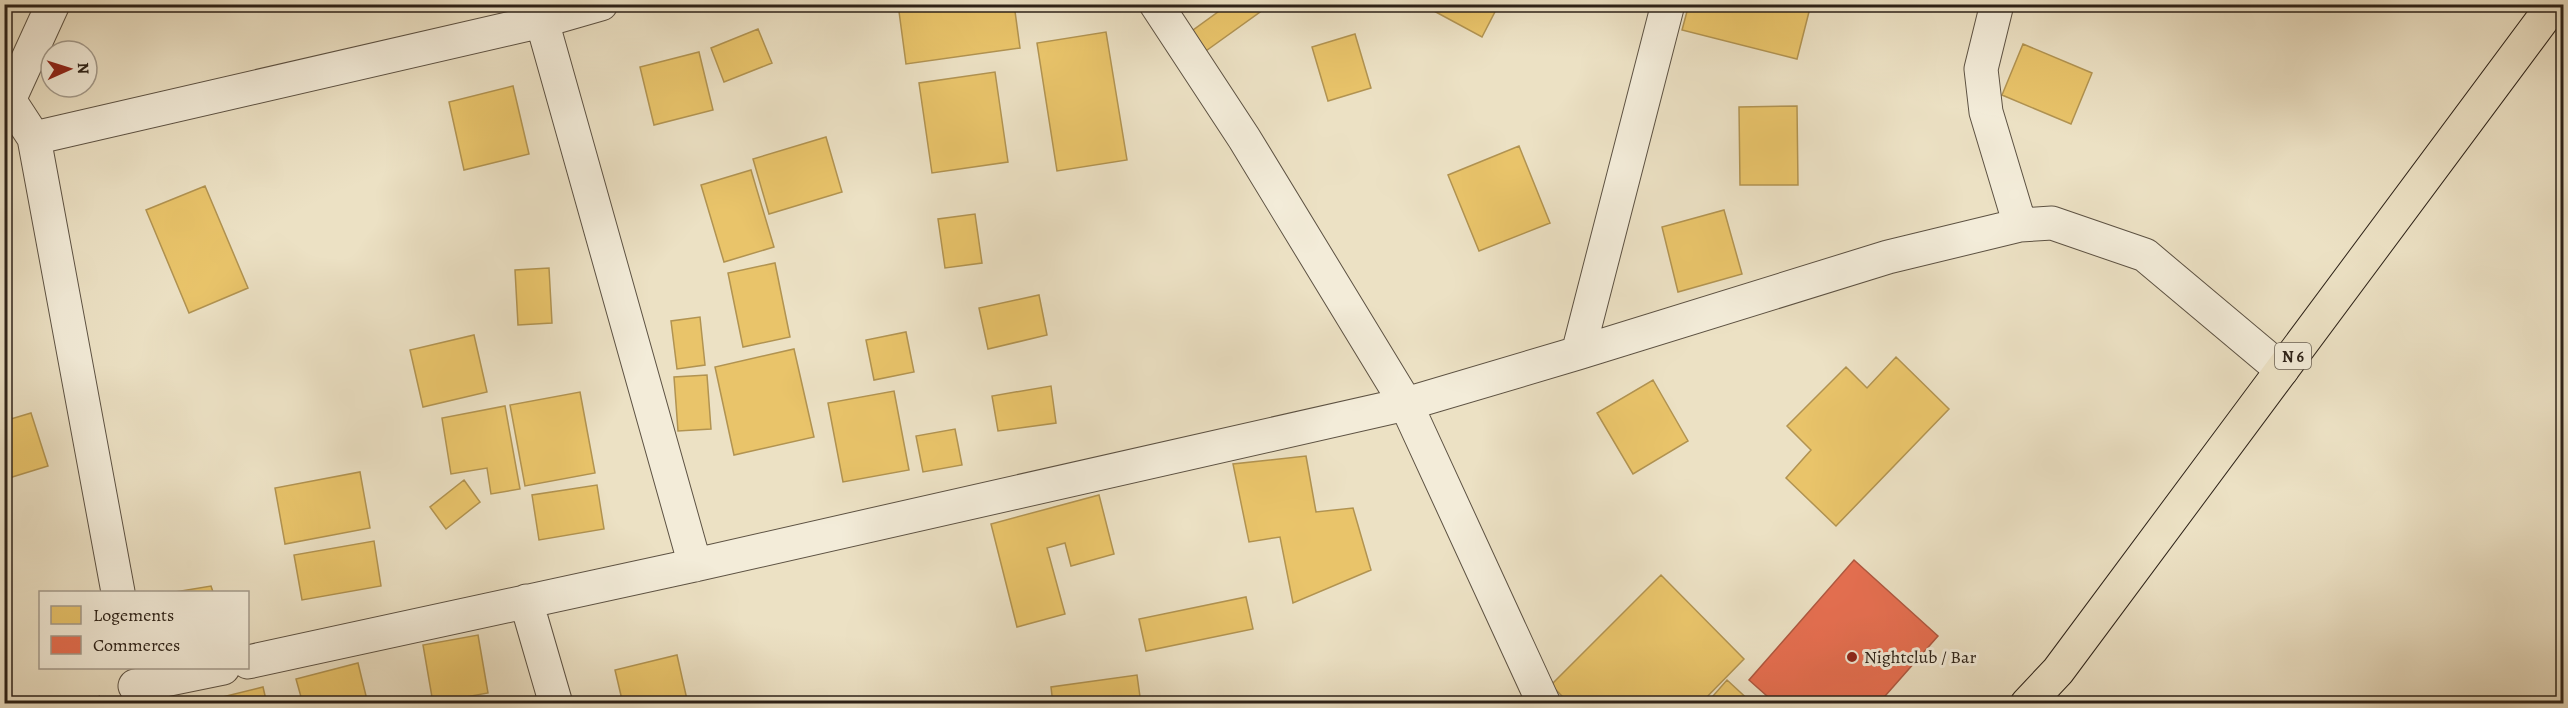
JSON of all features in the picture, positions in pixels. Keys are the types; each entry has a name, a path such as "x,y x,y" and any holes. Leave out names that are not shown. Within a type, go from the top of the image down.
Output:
{"main road":[{"name":"N 6","path":"2027,704 2058,671 2554,4"}],"street":[{"path":"53,4 7,95 34,138 118,591"},
{"path":"34,138 538,13 601,4"},
{"path":"1156,4 1244,138 1406,404 1544,704"},
{"path":"1578,354 1668,4"},
{"path":"1997,4 1981,69 1986,112 2020,225"},
{"path":"538,13 695,565"},
{"path":"249,662 695,565 1406,404 1578,354 1888,257 2020,225 2052,223 2145,255 2282,370"},
{"path":"526,602 556,704"},
{"path":"135,686 218,669"}],"building: Logements":[{"path":"898,4 1014,4 1020,48 906,64"},
{"path":"1229,4 1254,4 1260,12 1203,53 1189,33"},
{"path":"1421,4 1499,4 1482,37"},
{"path":"1689,4 1811,4 1797,59 1682,30"},
{"path":"758,29 772,63 724,82 711,48"},
{"path":"1106,32 1127,160 1057,171 1037,43"},
{"path":"1355,34 1371,88 1328,101 1312,47"},
{"path":"2023,44 2092,73 2071,124 2002,95"},
{"path":"699,52 713,110 654,125 640,67"},
{"path":"995,72 1008,162 932,173 919,83"},
{"path":"513,86 529,154 464,170 449,102"},
{"path":"1797,106 1798,185 1740,185 1739,107"},
{"path":"826,137 842,192 769,214 753,159"},
{"path":"1519,146 1550,223 1479,251 1448,175"},
{"path":"751,170 774,247 724,262 701,185"},
{"path":"205,186 248,288 189,313 146,210"},
{"path":"1724,210 1742,274 1678,292 1662,227"},
{"path":"975,214 982,263 945,268 938,219"},
{"path":"775,263 790,337 743,347 728,273"},
{"path":"549,268 552,323 518,325 515,270"},
{"path":"1039,295 1047,335 988,349 979,308"},
{"path":"700,317 705,365 677,369 671,321"},
{"path":"906,332 914,372 874,380 866,340"},
{"path":"474,335 487,392 423,407 410,350"},
{"path":"794,349 814,437 734,455 715,367"},
{"path":"1896,357 1949,409 1836,526 1786,478 1811,450 1787,426 1846,367 1867,388"},
{"path":"707,375 711,429 678,431 674,377"},
{"path":"1653,380 1688,441 1633,474 1597,413"},
{"path":"1051,386 1056,423 998,431 992,396"},
{"path":"894,391 909,470 843,482 828,403"},
{"path":"580,392 595,473 525,486 510,405"},
{"path":"505,406 520,489 491,494 487,468 451,474 442,418"},
{"path":"31,413 48,466 9,478 4,462 4,421"},
{"path":"955,429 962,465 923,472 916,436"},
{"path":"1306,456 1316,512 1353,508 1371,570 1293,603 1280,537 1249,542 1233,464"},
{"path":"360,472 370,528 285,544 275,488"},
{"path":"464,480 480,502 446,529 430,507"},
{"path":"597,485 604,529 539,540 532,495"},
{"path":"1099,495 1114,554 1071,566 1065,543 1047,548 1065,614 1017,627 991,524"},
{"path":"374,541 381,586 302,600 294,555"},
{"path":"1661,575 1744,659 1700,704 1570,704 1551,685"},
{"path":"211,586 213,591 181,591"},
{"path":"1246,597 1253,629 1146,651 1139,619"},
{"path":"478,635 488,693 433,703 423,645"},
{"path":"677,655 688,704 623,704 615,670"},
{"path":"358,663 368,704 303,704 296,679"},
{"path":"1137,675 1141,704 1053,704 1051,687"},
{"path":"1727,680 1753,704 1706,704"},
{"path":"263,687 267,704 219,704 218,698"}],"building: Commerces":[{"path":"1854,560 1938,636 1878,704 1776,704 1749,680"}],"place":[{"name":"Nightclub / Bar","path":"1852,657"}]}
